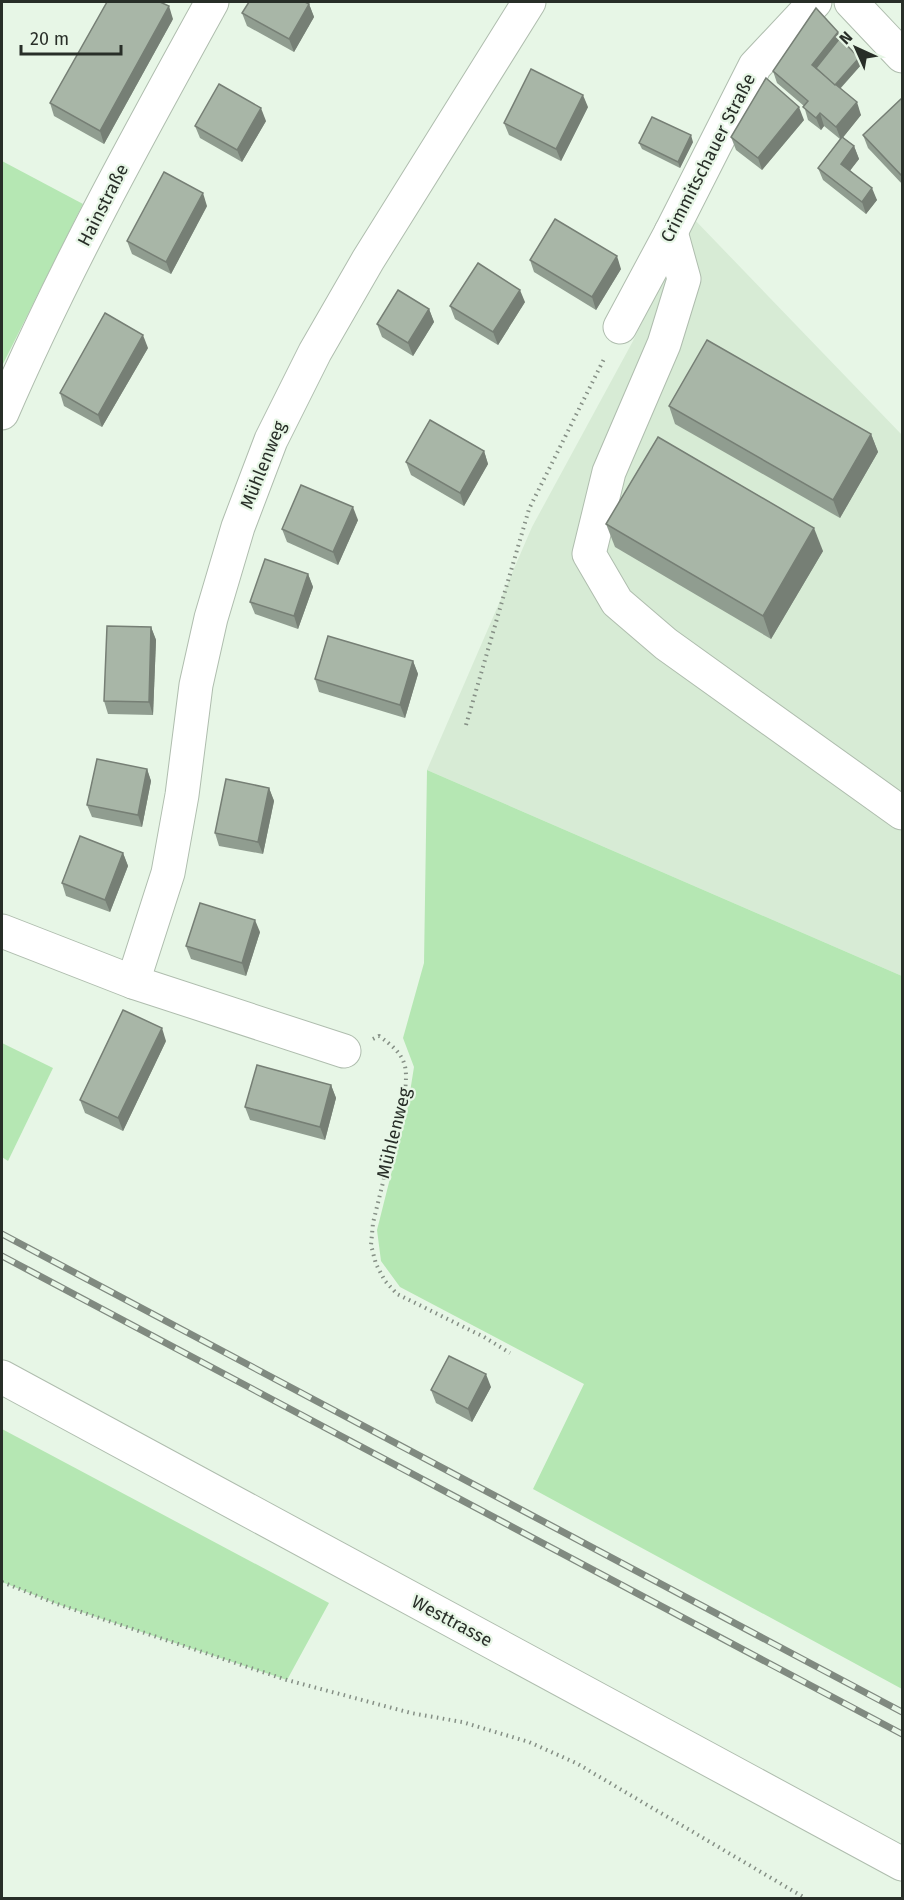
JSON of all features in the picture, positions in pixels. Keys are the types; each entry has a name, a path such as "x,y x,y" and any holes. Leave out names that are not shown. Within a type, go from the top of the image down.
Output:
{"street":[{"name":"Hainstraße","path":"2,413 29,350 160,94 210,2"},
{"name":"Mühlenweg","path":"133,982 168,873 182,795 196,685 211,618 238,527 271,440 315,352 368,260 529,2"},
{"name":"Crimmitschauer Straße","path":"620,327 756,66 815,2"},
{"path":"851,2 903,56"},
{"path":"671,232 684,279 664,344 609,472 589,554 618,602 666,644 903,813"},
{"path":"2,931 133,982 344,1051"},
{"name":"Westtrasse","path":"2,1377 903,1864"}],"path":[{"path":"466,725 529,509 620,327"},
{"name":"Mühlenweg","path":"344,1051 380,1036 396,1048 403,1059 407,1076 405,1097 372,1223 371,1245 376,1264 385,1281 397,1294 412,1303 484,1337 510,1353"},
{"path":"2,1582 57,1604 287,1680 411,1713 462,1722 529,1742 576,1763 805,1899"}],"shaded area":[{"path":"692,217 902,435 902,976 427,770 532,527 633,341"}],"green space":[{"path":"2,161 83,204 2,366"},
{"path":"427,770 902,976 902,1689 533,1489 584,1384 400,1287 381,1261 377,1230 407,1111 414,1067 403,1038 424,963"},
{"path":"2,1043 53,1068 8,1161 2,1157"},
{"path":"2,1429 329,1603 287,1680 57,1604 2,1582"}],"building":[{"path":"107,2 160,2 169,6 100,131 50,103"},
{"path":"249,2 305,2 309,4 289,39 242,13"},
{"path":"816,8 838,32 812,65 857,102 836,127 820,113 816,118 803,107 808,101 773,71"},
{"path":"840,38 859,58 835,85 816,68"},
{"path":"531,69 583,95 556,149 504,123"},
{"path":"766,78 799,107 758,158 731,137"},
{"path":"219,84 261,108 237,150 195,126"},
{"path":"903,98 903,177 863,135"},
{"path":"652,117 691,135 678,162 639,143"},
{"path":"842,137 854,146 841,164 872,188 862,202 818,168"},
{"path":"164,172 203,193 166,262 127,241"},
{"path":"555,219 617,256 592,297 530,260"},
{"path":"478,263 520,290 493,332 450,306"},
{"path":"398,290 429,309 408,343 377,324"},
{"path":"105,313 143,335 98,415 60,393"},
{"path":"707,340 871,434 833,500 669,406"},
{"path":"430,420 484,451 460,493 406,462"},
{"path":"658,437 814,528 763,616 606,524"},
{"path":"301,485 353,507 333,552 282,529"},
{"path":"265,559 308,574 294,616 250,602"},
{"path":"107,626 151,627 149,702 104,701"},
{"path":"328,636 413,661 400,705 315,679"},
{"path":"97,759 147,769 138,815 87,805"},
{"path":"226,779 269,788 258,842 215,833"},
{"path":"80,836 123,853 105,900 62,883"},
{"path":"200,903 255,920 242,963 186,946"},
{"path":"123,1010 162,1028 118,1118 80,1100"},
{"path":"257,1065 331,1085 320,1127 245,1107"},
{"path":"449,1356 486,1374 468,1409 431,1390"}],"railway":[{"path":"2,1234 902,1712"},
{"path":"2,1256 902,1734"}]}
